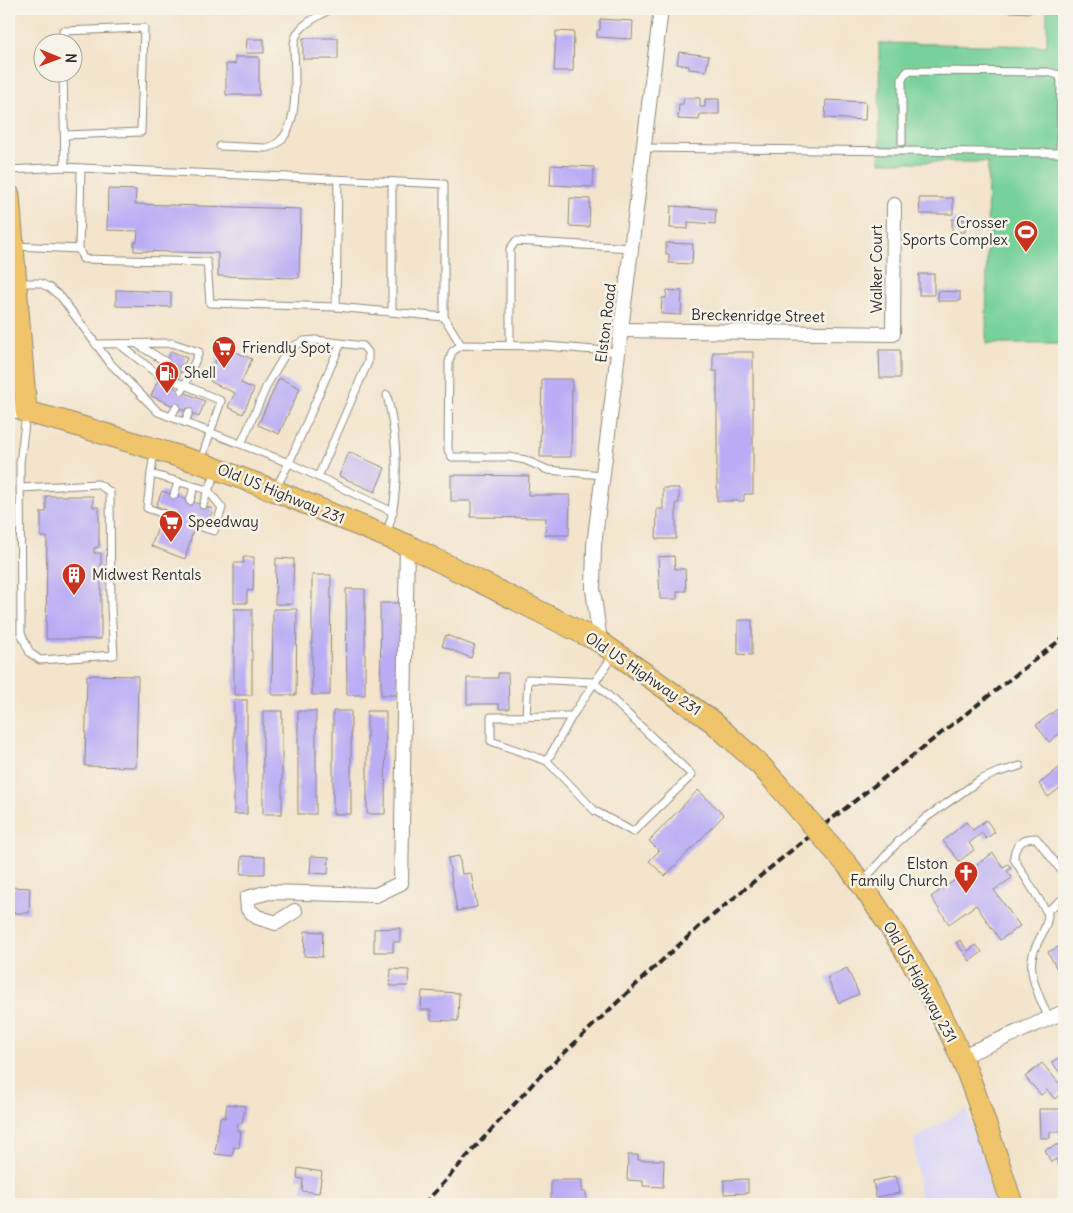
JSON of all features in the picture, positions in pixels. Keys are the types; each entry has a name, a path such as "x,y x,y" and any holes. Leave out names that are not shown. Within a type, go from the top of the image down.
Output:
{"main road":[{"path":"9,195 17,283 18,410"},
{"name":"Old US Highway 231","path":"18,410 62,421 209,466 275,490 407,546 607,647 714,722 761,766 777,784 855,875 886,919 912,962 960,1057 989,1133 1012,1204"}],"street":[{"name":"Elston Road","path":"607,647 593,589 593,563 602,475 622,330 661,9"},
{"name":"Walker Court","path":"893,334 894,205"},
{"name":"Breckenridge Street","path":"622,330 893,334"},
{"path":"295,911 276,923 257,917 248,910 247,898 269,892 376,896 401,883 407,546"},
{"path":"960,1057 1064,1012"}],"lane":[{"path":"220,146 266,148 274,147 282,141 290,127 293,115 294,44 296,34 310,20 330,9"},
{"path":"63,32 144,28 141,132 65,135"},
{"path":"645,148 1060,153 1061,81 1059,75 1048,72 908,71 902,79 902,142"},
{"path":"64,82 65,167"},
{"path":"9,170 65,167 444,184 444,317 461,345"},
{"path":"82,168 79,249 83,259 207,262 210,303 336,307 444,317"},
{"path":"336,307 338,180"},
{"path":"392,182 392,312"},
{"path":"510,345 510,249 516,241 632,248"},
{"path":"14,246 79,249"},
{"path":"17,283 40,284 50,288 61,297 110,363 158,412 289,463 393,512"},
{"path":"241,444 268,383 289,348 304,341 316,340 363,346 368,352 368,362 318,477"},
{"path":"96,344 172,343 199,352 184,388"},
{"path":"275,490 289,463 341,343"},
{"path":"119,344 160,376"},
{"path":"136,344 166,362"},
{"path":"602,475 548,470 525,460 509,457 452,457 448,450 449,362 452,352 461,345 546,346 619,352"},
{"path":"183,368 191,371"},
{"path":"177,382 184,388 197,394 222,401 211,432 208,490 203,505"},
{"path":"386,537 393,512 397,481 395,428 387,395"},
{"path":"171,417 176,406"},
{"path":"18,410 21,633 30,653 40,660 114,655 111,608 110,492 98,484 20,488"},
{"path":"185,422 189,412"},
{"path":"154,448 147,508 169,514"},
{"path":"151,474 208,490 222,508 214,531 197,524"},
{"path":"174,495 178,482"},
{"path":"190,501 194,487"},
{"path":"547,761 572,716 594,682 607,647"},
{"path":"526,717 528,679 594,682 692,775 633,832 596,811 547,761 491,742 491,717 526,717 572,716"},
{"path":"855,875 898,842 926,817 980,780 1020,766"},
{"path":"1049,1019 1032,972 1032,956 1048,922 1048,911 1014,859 1016,847 1030,837 1036,838 1064,874"},
{"path":"1048,911 1064,898"}],"shaded area":[{"path":"966,1109 999,1204 921,1204 914,1139"}],"green space":[{"name":"Crosser Sports Complex","path":"1047,9 1064,9 1064,344 986,344 988,162 880,162 879,43 1047,46"}],"building":[{"path":"992,9 1031,9 1031,13 992,11"},
{"path":"600,19 633,21 632,39 597,37 597,30 600,30"},
{"path":"556,31 574,32 573,71 554,71"},
{"path":"303,38 338,38 338,59 303,59"},
{"path":"247,39 264,39 264,53 246,53"},
{"path":"679,52 709,56 706,71 689,69 689,66 677,64"},
{"path":"235,57 259,57 259,95 226,95 226,64 235,64"},
{"path":"684,98 700,98 700,107 705,107 705,99 719,99 719,114 700,114 699,120 678,119 679,104 683,104"},
{"path":"826,100 866,102 865,120 825,118"},
{"path":"551,165 594,167 593,187 550,185"},
{"path":"108,189 136,190 135,204 301,209 299,278 218,276 218,253 134,251 134,242 137,242 138,231 107,230"},
{"path":"570,198 590,199 589,227 569,226"},
{"path":"919,198 953,198 953,214 920,214"},
{"path":"671,206 716,209 715,224 688,222 688,229 670,228"},
{"path":"952,219 966,220 965,232 952,232"},
{"path":"666,243 693,244 692,264 669,263 669,254 666,254"},
{"path":"919,274 934,274 934,295 919,295"},
{"path":"116,290 171,292 171,307 116,306"},
{"path":"667,290 682,291 681,315 661,314 662,298 666,298"},
{"path":"938,291 960,292 960,301 938,301"},
{"path":"222,346 252,359 241,383 254,389 243,414 228,407 235,393 211,382 209,376"},
{"path":"879,350 900,350 900,378 880,378"},
{"path":"171,351 187,358 174,388 205,401 199,417 151,396"},
{"path":"713,352 753,352 753,494 744,494 744,501 717,501 717,371 713,371"},
{"path":"279,378 300,388 279,434 258,425"},
{"path":"542,379 572,379 571,457 540,457"},
{"path":"349,452 385,468 375,492 339,476"},
{"path":"451,475 529,476 528,495 570,495 569,535 545,535 546,518 471,517 471,501 451,501"},
{"path":"663,488 679,488 679,503 676,503 676,539 656,539 657,509 663,509"},
{"path":"162,491 213,509 207,525 196,521 185,559 151,546 158,528 168,531 174,513 156,506"},
{"name":"Midwest Rentals","path":"46,496 93,496 93,507 99,507 99,547 94,548 94,553 101,553 101,639 46,639 47,537 41,537 41,512 46,512"},
{"path":"674,556 675,569 685,569 686,591 677,591 677,599 660,599 658,557"},
{"path":"243,557 254,557 253,591 247,590 247,603 234,603 234,563 244,563"},
{"path":"276,558 294,559 292,604 275,604"},
{"path":"312,575 331,575 330,695 312,695"},
{"path":"346,589 365,589 365,695 347,695"},
{"path":"380,603 399,603 399,695 381,695"},
{"path":"234,609 252,609 252,695 234,695"},
{"path":"273,609 297,609 296,695 272,695"},
{"path":"738,620 752,620 752,655 738,654"},
{"path":"446,635 475,646 471,658 442,646"},
{"path":"498,673 508,673 509,709 499,709 499,704 467,704 467,678 498,678"},
{"path":"87,675 138,676 136,767 85,766"},
{"path":"234,700 247,700 247,814 234,814"},
{"path":"1064,704 1064,730 1049,742 1036,725"},
{"path":"263,711 282,711 282,814 263,814"},
{"path":"298,711 316,711 316,814 298,814"},
{"path":"333,711 351,711 351,814 333,814"},
{"path":"367,711 386,711 385,814 367,814"},
{"path":"1064,764 1064,785 1048,797 1039,784"},
{"path":"698,790 724,815 665,876 649,861 659,851 649,841"},
{"path":"986,820 995,832 986,839 982,833 969,843 974,850 959,861 943,841 966,822 973,830"},
{"name":"Elston Family Church","path":"993,853 1003,867 1008,864 1011,868 1007,871 1012,878 994,890 1020,926 1000,940 976,905 949,924 931,897"},
{"path":"242,856 265,857 265,874 241,874"},
{"path":"311,856 329,857 328,874 310,873"},
{"path":"459,856 462,874 471,873 477,907 457,911 448,858"},
{"path":"9,887 30,888 29,913 9,913"},
{"path":"400,928 400,942 393,942 393,952 374,952 374,929"},
{"path":"305,931 323,932 322,957 304,956"},
{"path":"960,940 968,951 976,945 982,952 970,961 956,943"},
{"path":"1064,944 1064,975 1061,977 1048,952"},
{"path":"847,968 859,994 839,1003 827,978"},
{"path":"391,969 409,970 408,986 390,986"},
{"path":"422,991 459,993 458,1021 431,1020 431,1010 421,1010"},
{"path":"1064,1054 1064,1079 1052,1062"},
{"path":"1042,1063 1064,1089 1055,1099 1047,1090 1041,1095 1025,1077"},
{"path":"227,1104 245,1106 242,1124 238,1123 237,1131 241,1131 239,1148 234,1147 232,1156 215,1154 220,1117 225,1118"},
{"path":"1039,1109 1064,1109 1064,1132 1050,1132 1050,1138 1040,1138"},
{"path":"1064,1142 1064,1164 1059,1166 1056,1159 1051,1162 1045,1150"},
{"path":"628,1155 638,1155 638,1160 664,1160 663,1187 643,1186 643,1181 627,1180"},
{"path":"298,1168 322,1172 319,1193 302,1191 303,1179 297,1178"},
{"path":"896,1176 900,1193 876,1197 873,1181"},
{"path":"748,1179 748,1193 724,1194 724,1180"},
{"path":"551,1180 582,1180 582,1192 586,1192 586,1204 551,1204"}],"railway":[{"path":"424,1204 538,1078 700,926 787,854 1064,637"}],"place":[{"name":"Crosser Sports Complex","path":"1026,253"},
{"name":"Friendly Spot","path":"224,369"},
{"name":"Shell","path":"167,394"},
{"name":"Speedway","path":"171,543"},
{"name":"Midwest Rentals","path":"74,596"},
{"name":"Elston Family Church","path":"966,894"}]}
